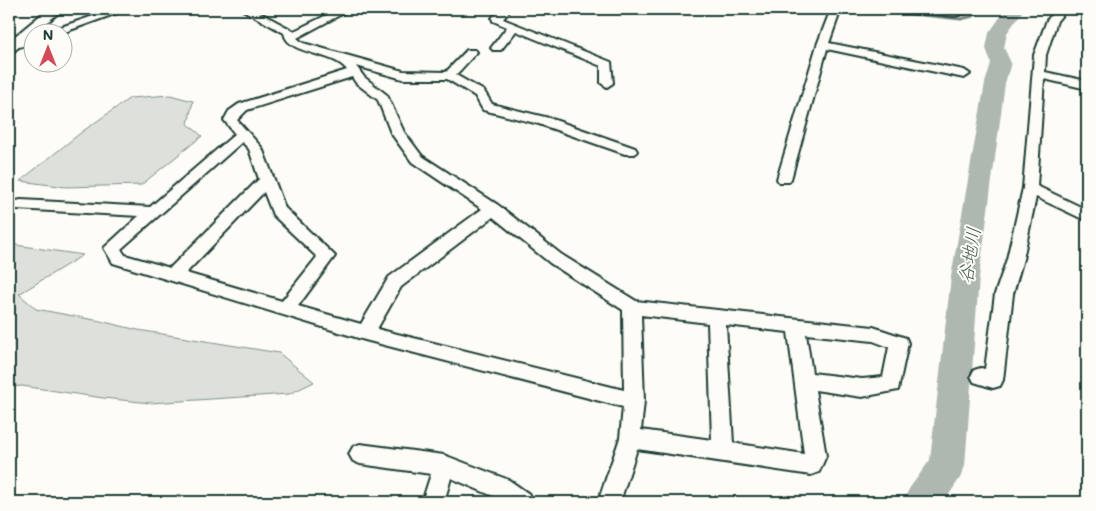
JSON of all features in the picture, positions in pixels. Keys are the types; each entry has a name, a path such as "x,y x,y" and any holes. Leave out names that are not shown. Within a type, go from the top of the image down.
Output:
{"main road":[{"path":"10,47 56,9"}],"street":[{"path":"72,27 123,9"},
{"path":"246,9 289,31 290,37 299,45 350,66 403,75 449,76 480,94 487,107 544,121 630,151"},
{"path":"290,37 346,9"},
{"path":"506,9 497,18 498,21 607,64 607,83"},
{"path":"784,179 823,45 836,9"},
{"path":"918,9 954,13 971,9"},
{"path":"981,376 993,380 1004,294 1015,259 1030,188 1040,55 1052,20 1062,9"},
{"path":"497,48 514,26"},
{"path":"823,45 964,74"},
{"path":"449,76 471,52"},
{"path":"286,309 327,256 278,211 255,148 230,120 243,107 350,66"},
{"path":"350,66 360,80 383,98 398,133 417,159 492,209 556,259 621,298 632,308 873,334 899,343 890,384 862,388 804,380"},
{"path":"1038,74 1087,85"},
{"path":"242,135 112,248 119,259 365,333 634,401"},
{"path":"172,275 267,180"},
{"path":"1030,188 1087,216"},
{"path":"21,205 154,212"},
{"path":"365,333 395,282 492,209"},
{"path":"609,502 630,438 634,401 632,308"},
{"path":"717,316 723,452"},
{"path":"630,438 811,465 816,456 796,326"},
{"path":"360,454 444,465 501,488 522,502"},
{"path":"433,502 444,465"}],"shaded area":[{"path":"170,95 193,101 188,124 202,136 141,185 66,187 20,181 83,131 130,98"},
{"path":"9,244 83,255 19,294 36,309 138,330 279,353 314,382 289,394 150,403 22,386 9,387"}],"waterway":[{"path":"864,9 961,19 973,16 982,9"},
{"name":"谷地川","path":"922,502 947,466 965,277 995,83 1001,63 995,48 998,33 1015,9"}]}
